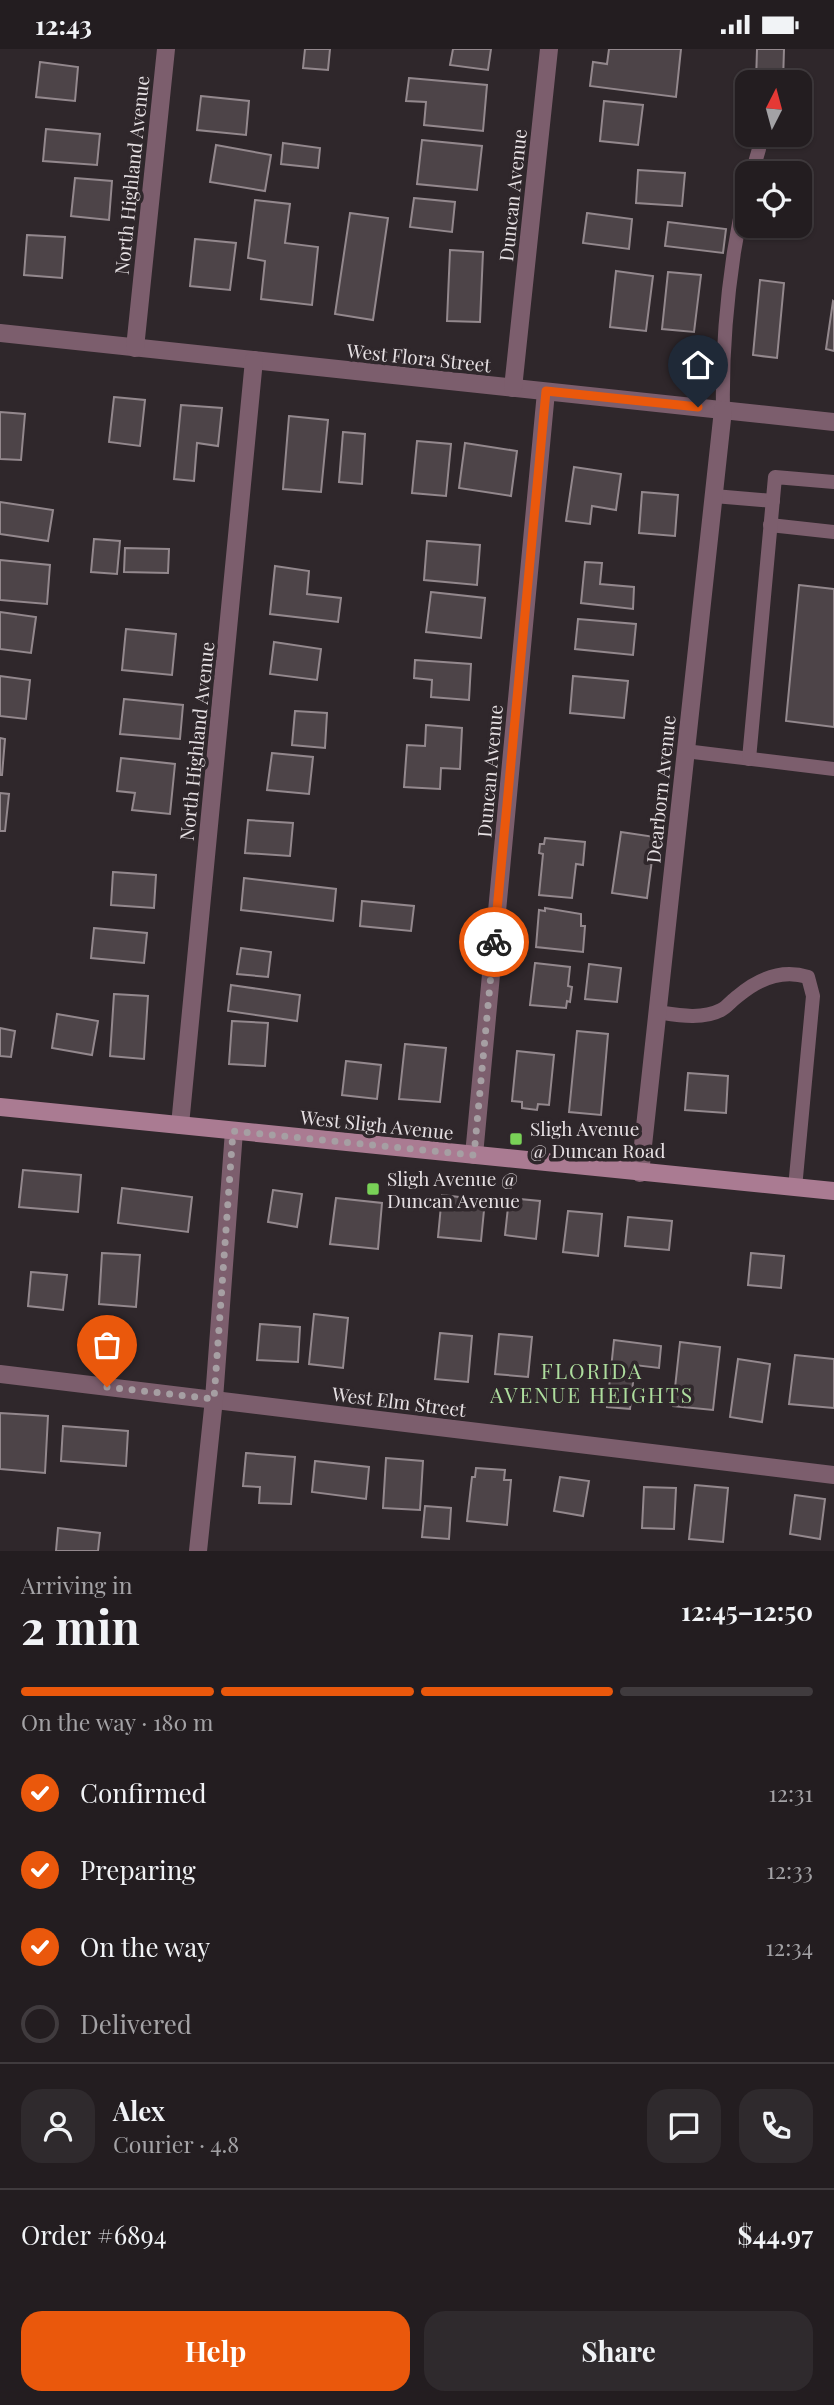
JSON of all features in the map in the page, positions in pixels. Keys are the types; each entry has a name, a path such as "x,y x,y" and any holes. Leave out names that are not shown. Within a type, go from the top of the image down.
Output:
{"main road":[{"name":"West Sligh Avenue","path":"0,1107 834,1191"}],"street":[{"name":"North Highland Avenue","path":"135,348 166,49"},
{"name":"Duncan Avenue","path":"513,388 549,49"},
{"name":"West Flora Street","path":"0,333 834,422"},
{"name":"North Highland Avenue","path":"180,1125 254,360"},
{"name":"Duncan Avenue","path":"474,1155 546,391"},
{"name":"Dearborn Avenue","path":"640,1173 723,410"},
{"path":"198,1551 214,1399 233,1131"},
{"name":"West Elm Street","path":"0,1374 834,1475"}],"lane":[{"path":"756,161 759,149"},
{"path":"723,410 722,356 737,238"},
{"path":"749,759 775,477 834,482"},
{"path":"713,496 773,501"},
{"path":"770,525 834,532"},
{"path":"685,751 834,769"},
{"path":"657,1012 686,1016 707,1014 722,1010 755,983 773,976 793,973 808,978 813,996 795,1188"}],"building":[{"path":"305,49 330,49 328,70 303,68"},
{"path":"453,49 491,49 488,70 450,65"},
{"path":"609,49 681,49 676,97 590,86 593,62 607,64"},
{"path":"757,49 784,49 783,70 756,70"},
{"path":"40,62 78,67 75,101 36,97"},
{"path":"409,78 487,85 483,131 424,125 426,102 406,101"},
{"path":"201,96 249,101 246,135 197,130"},
{"path":"604,101 643,105 638,145 600,141"},
{"path":"46,129 100,134 97,165 43,161"},
{"path":"422,140 482,146 477,190 417,184"},
{"path":"283,143 320,148 318,168 281,164"},
{"path":"216,145 271,155 265,191 210,182"},
{"path":"638,170 685,173 682,206 636,203"},
{"path":"75,178 112,181 109,220 71,216"},
{"path":"414,198 455,202 452,232 410,227"},
{"path":"255,200 290,204 285,243 318,247 312,305 261,299 265,261 248,258"},
{"path":"350,213 388,218 373,320 335,314"},
{"path":"587,213 632,219 629,249 583,243"},
{"path":"668,222 726,229 723,253 665,246"},
{"path":"27,235 65,237 62,278 24,275"},
{"path":"195,239 236,243 230,290 190,286"},
{"path":"450,250 483,252 480,322 447,321"},
{"path":"616,271 653,276 646,331 610,327"},
{"path":"668,272 701,275 694,332 662,329"},
{"path":"760,280 784,283 777,358 753,355"},
{"path":"834,302 834,351 826,349"},
{"path":"114,397 145,400 140,446 109,442"},
{"path":"181,405 222,408 218,446 197,443 194,481 174,479"},
{"path":"0,412 25,414 21,460 0,459"},
{"path":"289,416 328,420 321,492 283,489"},
{"path":"343,432 365,434 362,484 339,482"},
{"path":"417,441 451,444 446,496 412,493"},
{"path":"465,443 517,451 511,496 459,488"},
{"path":"574,467 621,474 616,510 592,506 590,524 566,521"},
{"path":"642,492 678,495 675,536 639,533"},
{"path":"0,502 53,510 48,541 0,534"},
{"path":"94,539 120,541 117,574 91,572"},
{"path":"427,541 480,545 477,585 424,580"},
{"path":"125,548 169,549 168,573 124,572"},
{"path":"0,560 50,565 47,604 0,600"},
{"path":"585,562 602,563 600,584 634,587 633,609 581,603"},
{"path":"275,566 309,571 307,594 341,598 338,622 270,614"},
{"path":"799,585 834,589 834,727 786,721"},
{"path":"431,592 485,598 481,638 426,632"},
{"path":"0,612 36,617 31,653 0,649"},
{"path":"578,619 636,624 633,655 575,649"},
{"path":"126,629 176,634 172,675 122,670"},
{"path":"274,642 321,649 317,680 270,674"},
{"path":"415,660 471,664 469,700 431,697 432,680 414,678"},
{"path":"0,676 30,680 26,719 0,716"},
{"path":"573,676 628,681 624,718 570,713"},
{"path":"124,699 183,705 180,739 120,734"},
{"path":"295,711 327,713 325,748 292,745"},
{"path":"426,725 462,728 460,769 441,768 440,789 404,787 407,745 425,746"},
{"path":"0,738 5,739 2,775 0,775"},
{"path":"272,753 313,757 309,794 267,790"},
{"path":"121,758 175,764 170,814 132,810 135,793 117,791"},
{"path":"0,793 9,794 5,831 0,831"},
{"path":"248,820 293,823 290,856 245,853"},
{"path":"621,832 655,837 647,898 612,893"},
{"path":"545,838 585,842 583,865 576,864 572,898 539,895 543,854 539,853 540,844 544,844"},
{"path":"113,872 156,875 154,908 111,905"},
{"path":"244,878 336,889 333,921 241,910"},
{"path":"362,901 414,906 411,931 360,926"},
{"path":"545,908 581,914 581,926 585,926 583,952 536,947 539,910 545,911"},
{"path":"94,928 147,933 144,963 91,958"},
{"path":"241,948 271,952 268,977 237,974"},
{"path":"535,963 570,967 568,986 572,987 570,1002 567,1001 566,1008 530,1005"},
{"path":"589,964 621,968 617,1002 585,999"},
{"path":"231,985 300,995 297,1021 228,1011"},
{"path":"114,994 148,996 144,1059 110,1056"},
{"path":"57,1014 98,1021 92,1055 52,1048"},
{"path":"232,1021 268,1023 265,1066 229,1064"},
{"path":"0,1028 15,1031 11,1057 0,1056"},
{"path":"577,1031 608,1034 601,1115 569,1112"},
{"path":"405,1044 446,1048 440,1102 399,1099"},
{"path":"517,1051 554,1055 549,1105 538,1104 537,1110 522,1108 522,1102 512,1101"},
{"path":"346,1061 381,1065 377,1099 342,1095"},
{"path":"688,1073 728,1076 726,1113 685,1110"},
{"path":"23,1170 81,1175 78,1212 19,1207"},
{"path":"122,1188 192,1197 188,1232 118,1223"},
{"path":"273,1190 302,1194 297,1227 268,1222"},
{"path":"442,1195 485,1200 481,1241 438,1237"},
{"path":"336,1198 382,1203 378,1249 330,1244"},
{"path":"509,1198 540,1201 536,1239 505,1235"},
{"path":"568,1211 602,1214 598,1256 563,1252"},
{"path":"628,1217 672,1221 669,1250 625,1246"},
{"path":"102,1253 140,1255 136,1307 99,1304"},
{"path":"751,1253 784,1256 781,1288 748,1285"},
{"path":"31,1272 67,1275 63,1310 28,1306"},
{"path":"314,1314 348,1318 343,1368 309,1364"},
{"path":"260,1324 300,1327 298,1362 257,1360"},
{"path":"440,1333 472,1336 468,1382 435,1379"},
{"path":"499,1334 532,1337 528,1377 495,1374"},
{"path":"614,1340 661,1346 659,1368 635,1365 630,1409 607,1407"},
{"path":"680,1342 720,1347 713,1410 673,1406"},
{"path":"795,1355 834,1359 834,1408 789,1404"},
{"path":"738,1359 770,1364 762,1422 730,1417"},
{"path":"0,1413 48,1416 45,1473 0,1469"},
{"path":"63,1426 128,1431 126,1466 61,1461"},
{"path":"246,1453 295,1457 291,1504 259,1503 260,1487 243,1486"},
{"path":"386,1458 423,1461 420,1510 383,1508"},
{"path":"315,1461 369,1467 366,1499 312,1492"},
{"path":"476,1468 505,1470 504,1480 511,1480 507,1525 467,1521 472,1477 475,1477"},
{"path":"560,1477 589,1481 583,1516 554,1511"},
{"path":"695,1485 728,1488 723,1542 689,1539"},
{"path":"644,1487 676,1488 674,1529 642,1528"},
{"path":"795,1495 825,1499 820,1539 790,1534"},
{"path":"425,1506 451,1508 449,1539 422,1537"},
{"path":"58,1528 100,1533 98,1551 56,1551"}],"way so far":[{"path":"107,1387 214,1399 233,1131 474,1155 494,942"}],"place":[{"name":"Sligh Avenue @ Duncan Road","path":"516,1139"},
{"name":"Sligh Avenue @ Duncan Avenue","path":"373,1189"}],"district":[{"name":"FLORIDA AVENUE HEIGHTS","path":"592,1382"}],"route":[{"path":"494,942 546,391 698,407"}]}
